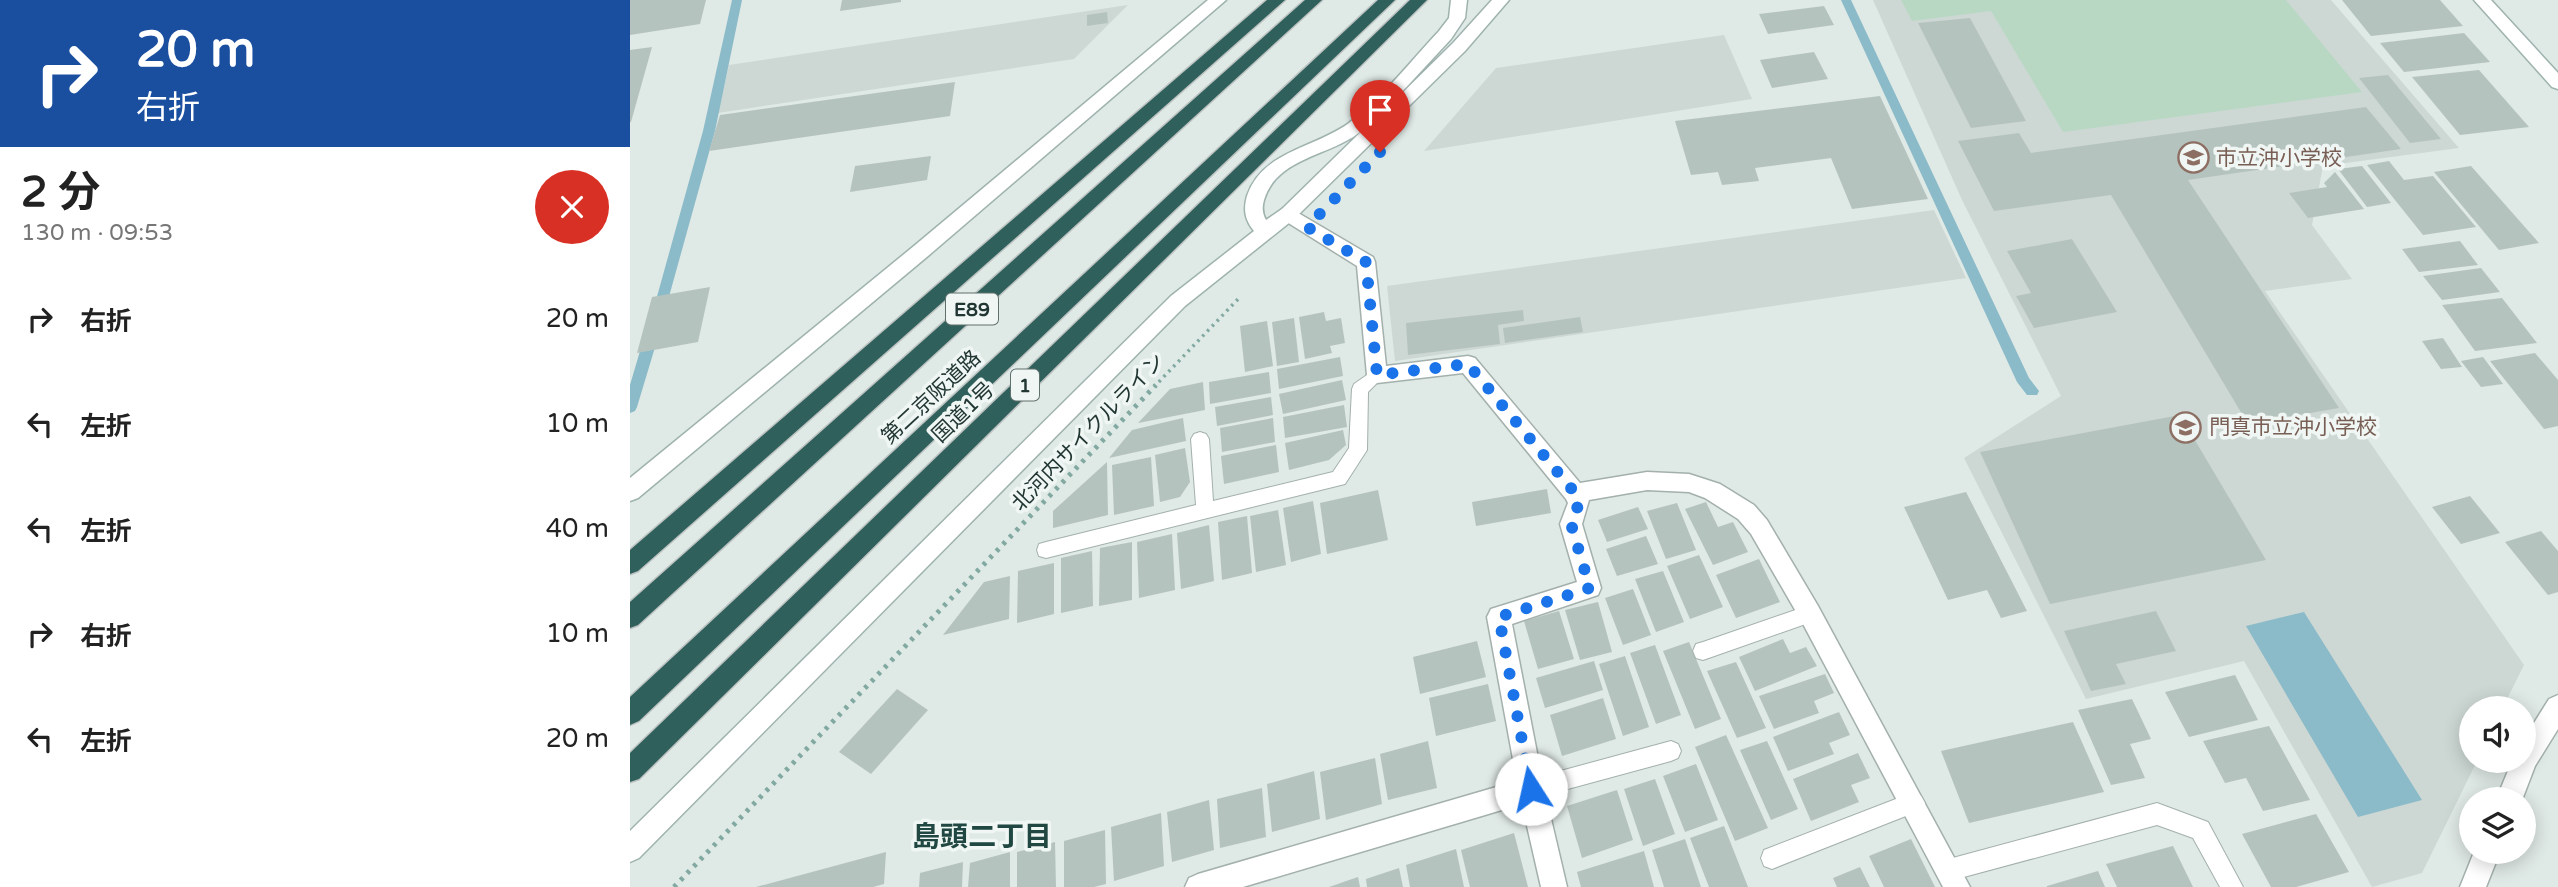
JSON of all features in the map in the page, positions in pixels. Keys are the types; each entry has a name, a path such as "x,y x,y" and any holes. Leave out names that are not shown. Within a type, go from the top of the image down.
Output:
{"highway":[{"path":"630,564 1277,0"},
{"name":"第二京阪道路","path":"630,617 1314,0"},
{"name":"第二京阪道路","path":"630,713 1387,0"},
{"name":"国道1号","path":"630,770 1419,0"}],"street":[{"path":"630,491 911,260 1218,0"},
{"path":"1307,227 1266,231 1256,223 1253,211 1262,181 1274,168 1328,144 1355,127 1445,35 1457,18 1459,0"},
{"path":"630,849 1178,301 1288,214 1459,47 1501,0"},
{"path":"2482,0 2558,83"},
{"path":"1288,214 1366,262 1377,375 1468,364 1575,493 1579,503 1571,524 1590,588 1499,617 1531,789 1554,887"},
{"path":"1575,493 1647,481 1689,483 1712,491 1746,513 1759,527 1810,614 1953,878"},
{"path":"2514,787 2526,758 2558,706"},
{"path":"1198,887 1531,789"},
{"path":"2473,887 2482,864"}],"lane":[{"path":"1046,550 1339,478 1358,450 1360,389 1377,375"},
{"path":"1200,439 1205,511"},
{"path":"1703,651 1810,614"},
{"path":"1531,789 1671,751"},
{"path":"1772,858 1914,803"},
{"path":"1953,878 2157,814 2200,830 2232,887"}],"path":[{"name":"北河内サイクルライン","path":"674,887 1249,287"}],"shaded area":[{"name":"門真市立沖小学校","path":"1873,0 2331,0 2459,148 2323,166 2312,225 2352,279 2265,291 2524,665 2508,696 2459,696 2459,773 2471,773 2464,787 2459,787 2459,798 2422,873 2372,887 2244,661 2086,699 1964,458 2061,396 1962,200"},
{"path":"1128,5 1074,59 718,113 729,65"},
{"path":"1724,35 1752,99 1424,151 1496,68"},
{"path":"1934,210 1966,278 1395,361 1387,286"}],"green space":[{"path":"1901,0 2286,0 2362,92 2063,132 1991,11 1912,21"}],"water":[{"path":"2304,612 2422,800 2358,817 2246,626"}],"building":[{"path":"630,0 706,0 700,24 630,35"},
{"path":"842,0 901,0 901,2 840,11"},
{"path":"2342,0 2440,0 2463,26 2371,36"},
{"path":"1824,6 1834,25 1768,34 1759,14"},
{"path":"1107,12 1108,23 1087,26 1087,15"},
{"path":"1970,18 2026,121 1971,128 1918,23"},
{"path":"2464,33 2490,62 2404,72 2380,43"},
{"path":"652,47 631,122 630,122 630,50"},
{"path":"1814,52 1828,79 1772,88 1760,60"},
{"path":"2479,70 2529,127 2460,135 2412,77"},
{"path":"2388,75 2441,139 2410,143 2359,78"},
{"path":"955,82 950,116 709,151 720,115"},
{"path":"1880,96 1928,199 1852,209 1831,158 1755,168 1759,181 1722,185 1718,172 1691,175 1675,121"},
{"path":"2366,107 2401,149 2188,180 2339,408 2248,424 2111,195 1994,211 1958,141 2019,133 2031,153"},
{"path":"931,156 927,180 850,192 855,166"},
{"path":"2389,161 2404,180 2433,176 2476,227 2423,235 2367,165"},
{"path":"2362,166 2391,203 2367,207 2338,169"},
{"path":"2471,166 2539,243 2499,250 2434,172"},
{"path":"2335,172 2364,209 2308,218 2289,193 2327,187 2324,183"},
{"path":"2072,239 2117,312 2034,328 2016,296 2031,293 2007,251"},
{"path":"2460,241 2478,265 2419,272 2402,249"},
{"path":"2481,268 2500,292 2442,300 2423,276"},
{"path":"710,287 698,342 637,353 652,297"},
{"path":"2502,298 2537,343 2475,351 2442,305"},
{"path":"1523,310 1524,321 1498,325 1500,344 1408,355 1406,323"},
{"path":"1324,312 1326,321 1341,318 1345,343 1330,346 1332,353 1305,359 1299,317"},
{"path":"1580,317 1583,332 1505,343 1503,328"},
{"path":"1294,318 1299,362 1277,366 1272,322"},
{"path":"1267,321 1273,366 1245,372 1240,326"},
{"path":"2443,338 2462,367 2441,369 2422,341"},
{"path":"2535,353 2558,380 2558,426 2544,429 2490,361"},
{"path":"1340,357 1343,376 1279,389 1277,369"},
{"path":"2483,357 2503,384 2481,387 2461,361"},
{"path":"1269,372 1271,393 1210,404 1209,382"},
{"path":"1342,380 1346,400 1283,414 1279,394"},
{"path":"1203,382 1205,410 1138,423 1170,389"},
{"path":"1271,397 1273,415 1217,426 1215,407"},
{"path":"1344,405 1347,427 1285,438 1283,417"},
{"path":"2180,415 2266,560 2050,604 1980,452"},
{"path":"1183,418 1186,441 1109,458 1132,430"},
{"path":"1273,418 1275,442 1222,452 1220,428"},
{"path":"1343,430 1346,445 1329,460 1289,470 1285,443"},
{"path":"1276,445 1279,472 1224,484 1221,456"},
{"path":"1185,448 1190,482 1180,497 1160,502 1155,455"},
{"path":"1151,457 1154,506 1114,515 1112,465"},
{"path":"1107,462 1108,515 1053,528 1053,511"},
{"path":"1547,489 1551,513 1476,526 1472,502"},
{"path":"1378,490 1388,540 1327,554 1320,503"},
{"path":"1966,492 2027,611 2001,618 1987,590 1948,600 1904,507"},
{"path":"2470,496 2500,533 2461,544 2432,507"},
{"path":"1313,501 1321,554 1291,562 1283,508"},
{"path":"1706,502 1718,527 1733,522 1748,552 1713,565 1685,509"},
{"path":"1677,503 1696,550 1666,559 1647,511"},
{"path":"1638,507 1648,529 1607,542 1598,520"},
{"path":"1278,510 1286,565 1256,572 1250,516"},
{"path":"1247,516 1252,573 1222,580 1218,522"},
{"path":"1209,525 1214,581 1181,589 1177,533"},
{"path":"2541,531 2558,551 2558,592 2548,595 2505,542"},
{"path":"1172,534 1175,590 1139,598 1137,542"},
{"path":"1646,536 1658,564 1617,576 1606,549"},
{"path":"1132,542 1132,600 1099,606 1100,548"},
{"path":"1092,551 1093,606 1061,613 1061,558"},
{"path":"1699,555 1723,607 1690,619 1667,566"},
{"path":"1759,559 1780,602 1736,618 1716,575"},
{"path":"1054,563 1054,614 1017,623 1018,571"},
{"path":"1663,571 1684,622 1656,632 1635,579"},
{"path":"1010,576 1009,619 943,635 984,582"},
{"path":"1633,589 1651,635 1623,645 1605,598"},
{"path":"1598,602 1612,652 1580,660 1565,610"},
{"path":"1559,611 1574,659 1538,669 1524,621"},
{"path":"2156,611 2176,651 2116,664 2126,684 2091,691 2064,631"},
{"path":"1783,639 1790,653 1806,647 1817,666 1755,691 1739,657"},
{"path":"1477,641 1486,677 1420,694 1413,657"},
{"path":"1689,642 1721,719 1695,729 1663,651"},
{"path":"1655,645 1681,715 1656,724 1630,653"},
{"path":"1625,656 1649,727 1623,736 1599,664"},
{"path":"1594,661 1603,690 1545,708 1536,678"},
{"path":"1736,662 1766,728 1737,738 1707,671"},
{"path":"1825,674 1834,693 1814,701 1819,713 1774,729 1759,696"},
{"path":"2235,675 2258,720 2189,737 2165,692"},
{"path":"1488,684 1496,721 1436,736 1429,698"},
{"path":"897,689 928,710 871,774 839,752"},
{"path":"1603,698 1616,739 1562,756 1550,715"},
{"path":"2132,699 2151,739 2130,744 2145,778 2111,785 2078,710"},
{"path":"1839,712 1850,735 1829,743 1834,754 1788,771 1773,737"},
{"path":"2073,722 2104,792 1969,823 1941,751"},
{"path":"2269,726 2310,800 2263,811 2246,778 2225,783 2203,741"},
{"path":"1726,735 1768,828 1735,841 1695,747"},
{"path":"1428,741 1437,788 1388,800 1380,754"},
{"path":"1767,741 1798,809 1771,820 1740,750"},
{"path":"1858,753 1870,778 1851,785 1859,802 1811,821 1793,779"},
{"path":"1375,758 1382,804 1326,820 1320,772"},
{"path":"1696,764 1718,820 1685,832 1663,776"},
{"path":"1314,771 1320,819 1272,832 1267,784"},
{"path":"1655,779 1675,834 1643,846 1624,789"},
{"path":"1262,788 1266,837 1220,848 1217,799"},
{"path":"1617,790 1633,840 1582,858 1567,806"},
{"path":"1209,800 1214,850 1172,862 1167,812"},
{"path":"1161,813 1164,866 1114,881 1111,827"},
{"path":"2316,814 2349,872 2296,887 2271,887 2242,834"},
{"path":"1724,826 1748,887 1709,887 1690,838"},
{"path":"1105,830 1106,884 1094,887 1064,887 1064,841"},
{"path":"1514,833 1528,887 1470,887 1461,850"},
{"path":"1685,839 1701,887 1664,887 1652,850"},
{"path":"1911,839 1935,887 1884,887 1869,856"},
{"path":"1055,842 1056,887 1017,887 1017,852"},
{"path":"2173,846 2193,887 2117,887 2106,864"},
{"path":"1456,849 1464,887 1410,887 1406,865"},
{"path":"1644,851 1654,887 1581,887 1577,872"},
{"path":"886,852 884,884 873,887 756,887"},
{"path":"1010,852 1010,887 968,887 970,863"},
{"path":"963,862 962,887 919,887 920,873"},
{"path":"1860,867 1870,887 1837,887 1833,878"},
{"path":"1399,868 1403,887 1367,887 1366,879"},
{"path":"2098,871 2105,887 2047,887 2047,886"},
{"path":"1358,877 1360,887 1329,887"}],"waterway":[{"path":"659,311 709,131 737,0"},
{"path":"1846,0 2024,382 2032,391"},
{"path":"630,407 652,334"}],"place":[{"name":"市立沖小学校","path":"2193,158"},
{"name":"門真市立沖小学校","path":"2186,427"}],"district":[{"name":"島頭二丁目","path":"982,836"}],"route":[{"path":"1380,152 1307,227 1366,262 1377,375 1468,364 1575,493 1579,503 1571,524 1590,588 1499,617 1531,789"}]}
